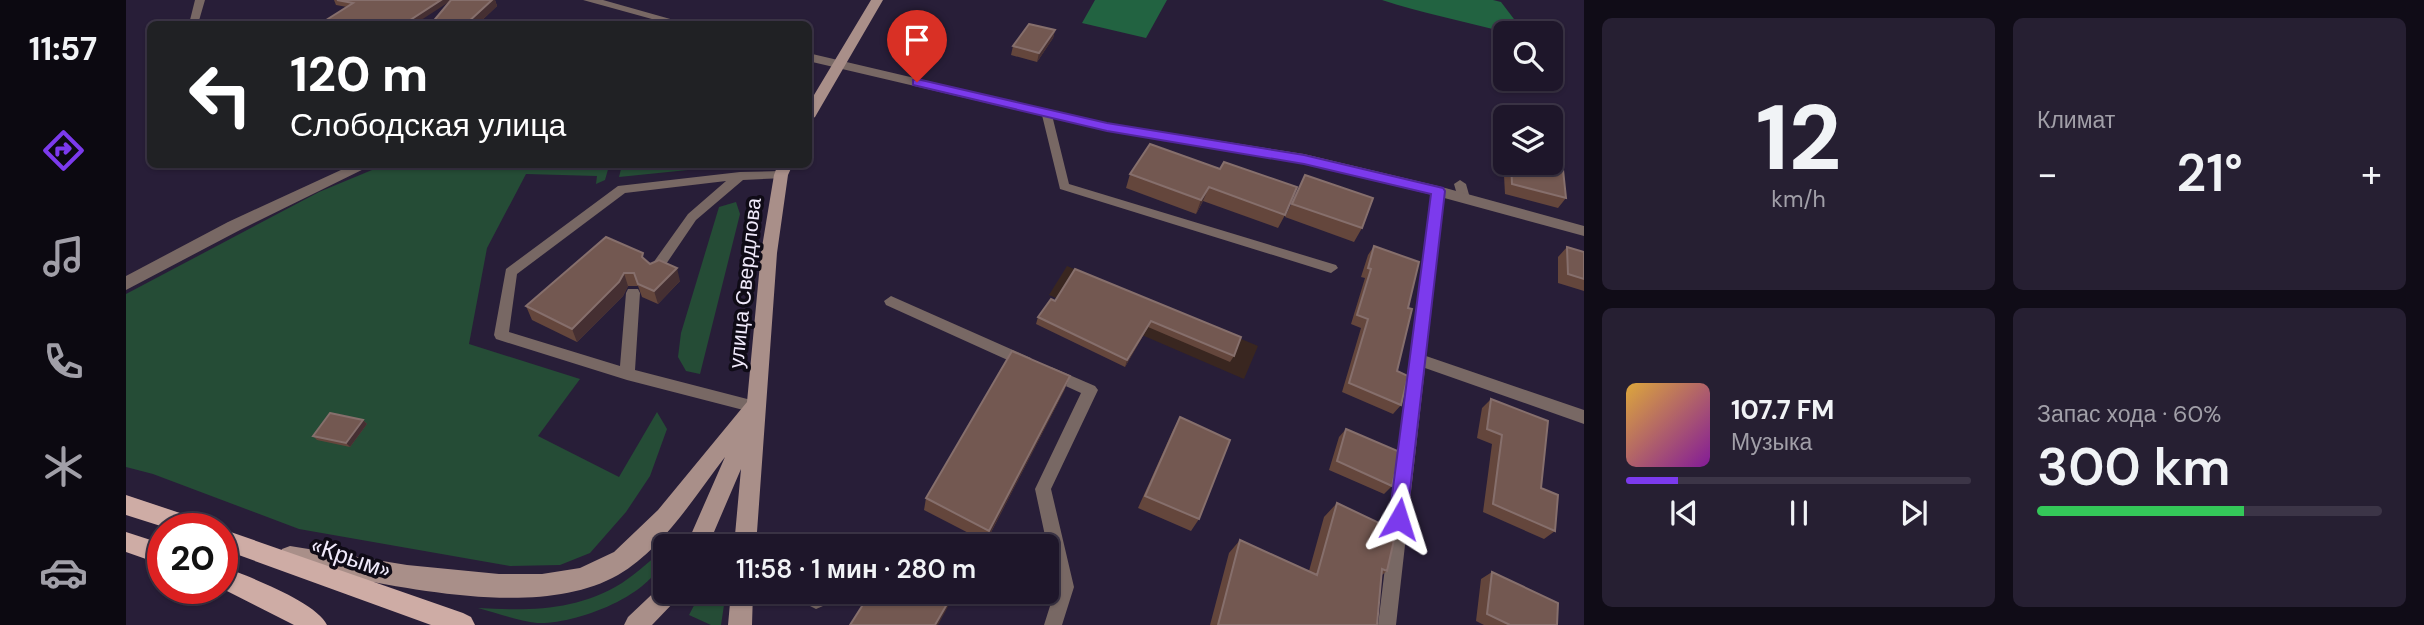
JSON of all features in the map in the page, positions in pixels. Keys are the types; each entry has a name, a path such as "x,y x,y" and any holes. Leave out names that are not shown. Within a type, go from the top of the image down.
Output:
{"main road":[{"path":"812,110 877,0"},
{"name":"улица Свердлова","path":"755,407 769,253 783,170"},
{"path":"703,534 755,407"},
{"path":"746,534 755,407"},
{"path":"255,552 476,583 534,587 571,583 608,569 642,542 755,407"},
{"path":"126,505 150,513"},
{"path":"126,541 147,549"},
{"name":"«Крым»","path":"238,545 463,625"},
{"path":"238,585 294,611 315,625"},
{"path":"636,625 656,604"},
{"path":"740,625 741,604"}],"street":[{"path":"589,0 670,21"},
{"path":"812,58 1107,127 1304,159 1438,191 1462,191 1584,231"},
{"path":"126,284 234,226 358,168"}],"lane":[{"path":"194,21 200,0"},
{"path":"1046,111 1063,186 1331,268"},
{"path":"755,407 627,374 501,335 511,272 622,189 783,170"},
{"path":"655,270 692,217 740,176"},
{"path":"1387,625 1416,359 1438,191"},
{"path":"627,374 633,293"},
{"path":"891,301 1090,390 1043,489 1065,587 1054,625"},
{"path":"1416,359 1584,417"}],"shaded area":[{"path":"1067,266 1258,346 1244,379 1049,295"}],"green space":[{"path":"1095,0 1167,0 1146,38 1082,23"},
{"path":"1382,0 1493,0 1501,2 1515,21 1493,21 1493,29"},
{"path":"377,168 608,168 605,180 596,184 597,176 526,174 487,248 469,344 580,379 538,436 619,477 657,412 667,429 650,476 626,512 590,553 560,565 510,566 299,529 153,474 126,467 126,294 319,192"},
{"path":"621,168 708,168 619,177"},
{"path":"736,202 740,214 700,374 686,371 678,357 681,333 719,207"},
{"path":"653,559 653,575 634,592 594,612 573,618 537,623 478,608 534,609 570,604 605,592 639,571"},
{"path":"695,604 724,604 721,625 711,625 689,615"}],"building":[{"path":"337,0 441,0 409,21 325,21 353,3"},
{"path":"451,0 492,0 469,21 434,21"},
{"path":"1029,24 1055,30 1039,53 1013,46"},
{"path":"1150,144 1220,169 1224,162 1297,187 1285,215 1209,187 1201,200 1130,174"},
{"path":"1563,170 1566,198 1512,184 1512,175 1563,175"},
{"path":"1305,175 1373,198 1362,228 1292,204"},
{"path":"606,237 643,253 642,257 650,264 659,260 677,268 654,291 638,284 634,273 624,273 619,282 572,329 526,306"},
{"path":"1374,246 1419,262 1408,308 1412,309 1397,371 1408,376 1401,405 1349,383 1368,319 1357,315 1371,269 1368,268"},
{"path":"1567,247 1584,252 1584,279 1568,274"},
{"path":"1075,269 1241,337 1234,356 1151,321 1127,360 1038,317 1051,299 1055,301"},
{"path":"1012,351 1070,376 989,531 926,498"},
{"path":"1491,399 1548,421 1541,488 1558,495 1555,531 1493,504 1502,435 1487,429"},
{"path":"330,413 363,420 346,443 313,436"},
{"path":"1180,417 1230,440 1199,519 1145,496"},
{"path":"1346,429 1400,452 1392,486 1337,461"},
{"path":"1337,503 1396,531 1387,571 1382,569 1377,625 1218,625 1240,540 1317,575"},
{"path":"1492,572 1558,603 1557,625 1510,625 1487,614"},
{"path":"863,604 947,604 935,625 850,625"}],"route":[{"path":"917,82 1107,127 1304,159 1438,191 1399,519"}]}
